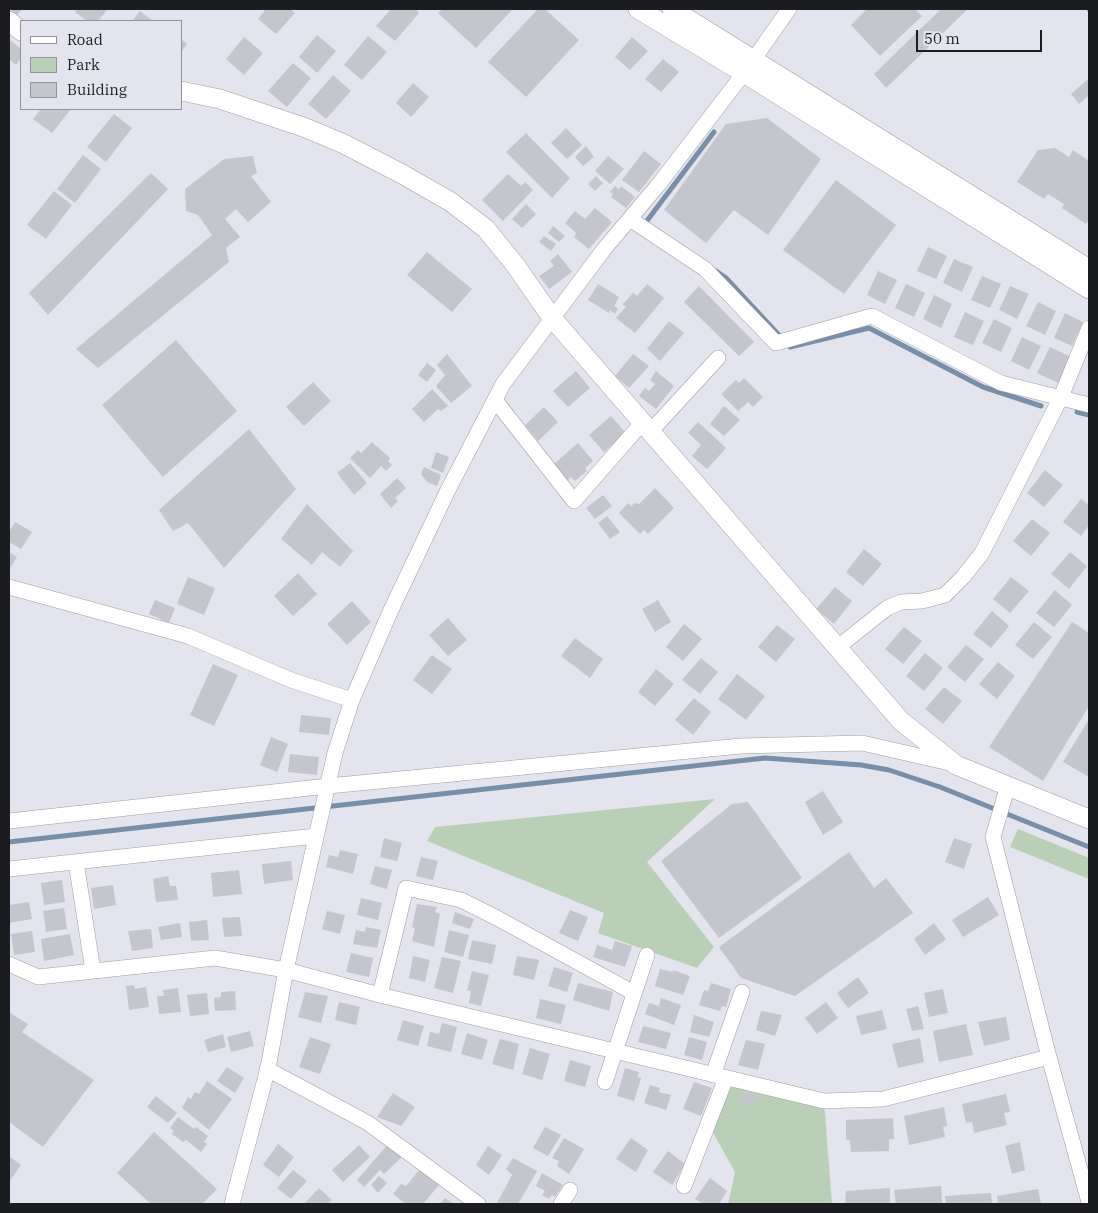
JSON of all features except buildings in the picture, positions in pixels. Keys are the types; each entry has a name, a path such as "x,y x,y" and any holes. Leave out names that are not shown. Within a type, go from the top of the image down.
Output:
{"street":[{"path":"638,9 749,66 1089,269"},
{"path":"232,1204 267,1069 286,970 335,753 352,700 391,610 444,498 503,384 605,248 659,184 749,66 789,9"},
{"path":"684,12 749,66 1089,289"},
{"path":"9,21 20,30"},
{"path":"182,91 220,99 306,128 344,144 451,202 486,229 516,266 552,318 901,721 956,764 1006,793 1089,819"},
{"path":"630,219 705,269 776,342 797,338 872,316 1002,383 1089,405"},
{"path":"838,647 888,608 901,602 922,601 945,595 963,577 982,553 1061,397 1089,328"},
{"path":"495,400 574,501 646,427 718,358"},
{"path":"9,587 188,636 291,680 352,700"},
{"path":"9,821 741,746 862,743 956,764"},
{"path":"1006,793 993,837 1049,1057 1089,1202"},
{"path":"9,869 318,830"},
{"path":"76,862 93,971"},
{"path":"380,995 406,888 461,900 634,993"},
{"path":"604,1082 647,955"},
{"path":"9,964 38,977 215,958 286,970 380,995 824,1101 883,1099 1049,1057"},
{"path":"684,1186 720,1076 742,992"},
{"path":"267,1069 368,1123 478,1204"},
{"path":"561,1204 570,1190"}],"green space":[{"path":"715,799 647,862 714,947 697,968 598,933 604,913 427,841 435,827"},
{"path":"1018,829 1089,858 1089,879 1010,847"},
{"path":"723,1086 824,1101 832,1204 728,1204 735,1172 711,1129"}],"waterway":[{"path":"649,225 646,222 714,132"},
{"path":"716,271 726,278 790,347 869,328 983,387 1041,406"},
{"path":"1077,412 1089,415"},
{"path":"9,842 765,758 861,765 889,770 940,787 1089,847"}]}
